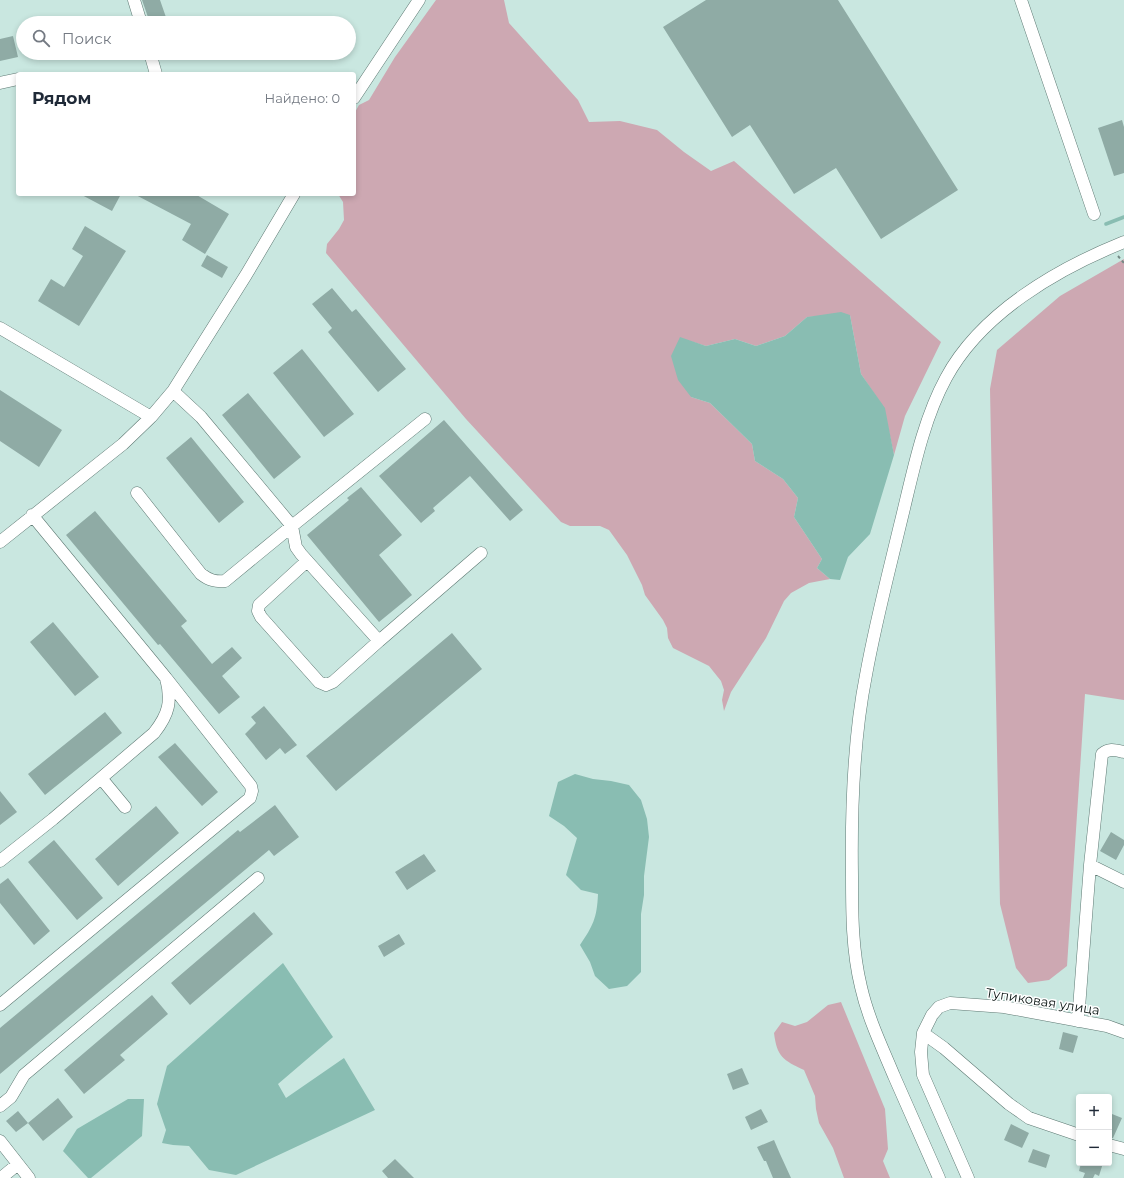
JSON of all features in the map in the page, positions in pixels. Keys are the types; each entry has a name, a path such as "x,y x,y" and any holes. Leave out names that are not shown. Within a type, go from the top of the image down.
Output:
{"street":[{"path":"134,0 139,16"},
{"path":"356,95 419,0"},
{"path":"1021,0 1094,214"},
{"path":"152,60 155,72"},
{"path":"0,83 16,79"},
{"path":"0,542 123,444 151,417 173,391 246,276 293,196"},
{"path":"939,1178 873,1027 861,987 853,942 851,854 854,776 859,723 866,676 918,452 933,407 946,377 968,345 992,321 1020,299 1063,271 1124,242"},
{"path":"0,328 151,417"},
{"path":"173,391 201,417 292,526 296,546 307,561 379,641"},
{"path":"137,493 201,574 216,582 225,581 425,419"},
{"path":"0,1004 250,798 252,792 251,786 166,678 32,515"},
{"path":"307,561 259,605 258,611 261,617 318,682 326,685 333,682 481,553"},
{"path":"0,862 53,819 154,732 162,723 170,702 166,678"},
{"path":"1078,1021 1090,865 1102,754 1111,750 1124,752"},
{"path":"101,778 125,807"},
{"path":"1090,865 1124,882"},
{"path":"0,1106 11,1097 24,1075 258,878"},
{"name":"Тупиковая улица","path":"923,1033 932,1015 939,1007 950,1003 1004,1007 1107,1026 1124,1032"},
{"path":"968,1178 923,1075 921,1052 923,1033 944,1048 1009,1104 1029,1118 1076,1134"},
{"path":"0,1141 29,1178"},
{"path":"1112,1145 1124,1149"},
{"path":"1,1178 18,1164"}],"shaded area":[{"path":"436,0 504,0 509,23 578,100 589,122 620,121 657,130 711,171 734,161 941,342 905,416 894,455 884,408 861,374 850,315 807,317 785,336 756,346 735,339 706,346 680,338 691,397 710,403 752,444 755,461 783,479 798,498 794,517 822,559 817,568 830,579 809,583 791,593 784,601 766,638 731,692 724,711 722,700 724,690 721,681 709,666 673,648 668,638 667,628 663,620 645,595 642,585 627,555 609,530 600,526 570,526 561,522 466,419 326,253 327,244 344,220 343,202 339,196 356,196 356,110 359,105 369,100 395,57"},
{"path":"1124,259 1124,700 1085,694 1067,966 1049,980 1028,983 1016,968 1000,904 990,389 997,350 1060,296"},
{"path":"841,312 850,315 861,374 885,408 894,455 870,534 848,557 840,580 830,579 817,568 822,559 794,517 798,498 783,479 755,461 752,444 710,403 691,397 678,380 671,356 680,337 706,346 735,339 756,346 785,336 807,317"},
{"path":"575,774 593,779 629,785 641,800 647,819 649,837 641,914 641,972 627,986 609,989 595,976 590,962 580,945 594,921 597,909 598,894 581,890 566,875 577,838 564,826 549,816 558,782"},
{"path":"283,963 333,1037 278,1084 286,1098 344,1058 375,1110 236,1175 209,1170 189,1146 162,1143 166,1130 157,1104 167,1066"},
{"path":"841,1002 885,1109 888,1149 883,1161 890,1178 844,1178 833,1148 819,1123 815,1096 804,1070 782,1057 775,1041 774,1033 782,1022 795,1026 807,1022 828,1005"},
{"path":"128,1099 144,1099 142,1136 91,1178 88,1178 63,1151 77,1129"}],"building":[{"path":"142,0 160,0 166,16 148,16"},
{"path":"706,0 838,0 958,190 881,239 836,168 794,194 750,125 732,137 663,27"},
{"path":"13,36 16,49 16,57 0,61 0,39"},
{"path":"1122,120 1124,127 1124,173 1114,176 1098,128"},
{"path":"84,196 120,196 112,211"},
{"path":"138,196 198,196 229,214 205,254 182,240 191,224"},
{"path":"85,226 126,251 79,326 38,301 51,279 64,287 83,256 72,249"},
{"path":"207,255 228,267 222,278 201,266"},
{"path":"332,288 352,312 356,309 406,369 378,392 328,332 332,328 312,304"},
{"path":"302,349 354,414 324,437 273,373"},
{"path":"0,390 62,430 39,467 0,441"},
{"path":"248,393 301,457 274,479 222,415"},
{"path":"444,420 523,510 510,521 470,476 433,508 435,511 421,523 379,476"},
{"path":"191,437 244,502 219,523 166,458"},
{"path":"361,487 402,535 379,555 412,595 379,622 307,535 349,500 347,498"},
{"path":"95,511 187,621 181,626 212,664 232,647 242,658 222,676 240,697 219,714 160,644 158,645 66,535"},
{"path":"53,622 99,677 75,696 30,642"},
{"path":"452,633 482,669 336,791 306,756"},
{"path":"264,706 297,745 285,754 280,748 266,760 245,734 256,723 251,717"},
{"path":"105,712 122,733 45,795 28,774"},
{"path":"175,743 218,792 202,806 158,757"},
{"path":"0,791 17,812 0,825"},
{"path":"275,805 299,837 274,856 269,850 0,1074 0,1028 238,830 240,832"},
{"path":"156,806 179,833 118,886 95,859"},
{"path":"1111,832 1124,840 1124,845 1116,860 1100,851"},
{"path":"54,840 103,898 77,920 28,862"},
{"path":"424,854 436,871 407,890 395,872"},
{"path":"8,878 50,931 34,945 0,903 0,884"},
{"path":"254,912 273,934 190,1005 171,983"},
{"path":"399,934 405,944 384,957 378,946"},
{"path":"152,995 168,1014 120,1055 125,1060 84,1094 64,1070"},
{"path":"1063,1032 1078,1036 1073,1053 1059,1049"},
{"path":"742,1068 749,1084 733,1090 727,1074"},
{"path":"58,1098 73,1117 43,1141 28,1123"},
{"path":"761,1109 768,1122 751,1130 745,1117"},
{"path":"18,1111 28,1123 16,1132 6,1121"},
{"path":"1112,1114 1122,1118 1112,1138"},
{"path":"1011,1124 1029,1133 1022,1148 1004,1140"},
{"path":"774,1140 791,1178 773,1178 766,1161 764,1161 757,1147"},
{"path":"1033,1149 1050,1155 1046,1168 1028,1162"},
{"path":"395,1159 414,1178 388,1178 382,1171"},
{"path":"1080,1166 1102,1166 1099,1176 1095,1174 1093,1178 1083,1178 1085,1173 1079,1171"}],"waterway":[{"path":"1106,224 1124,217"}]}
